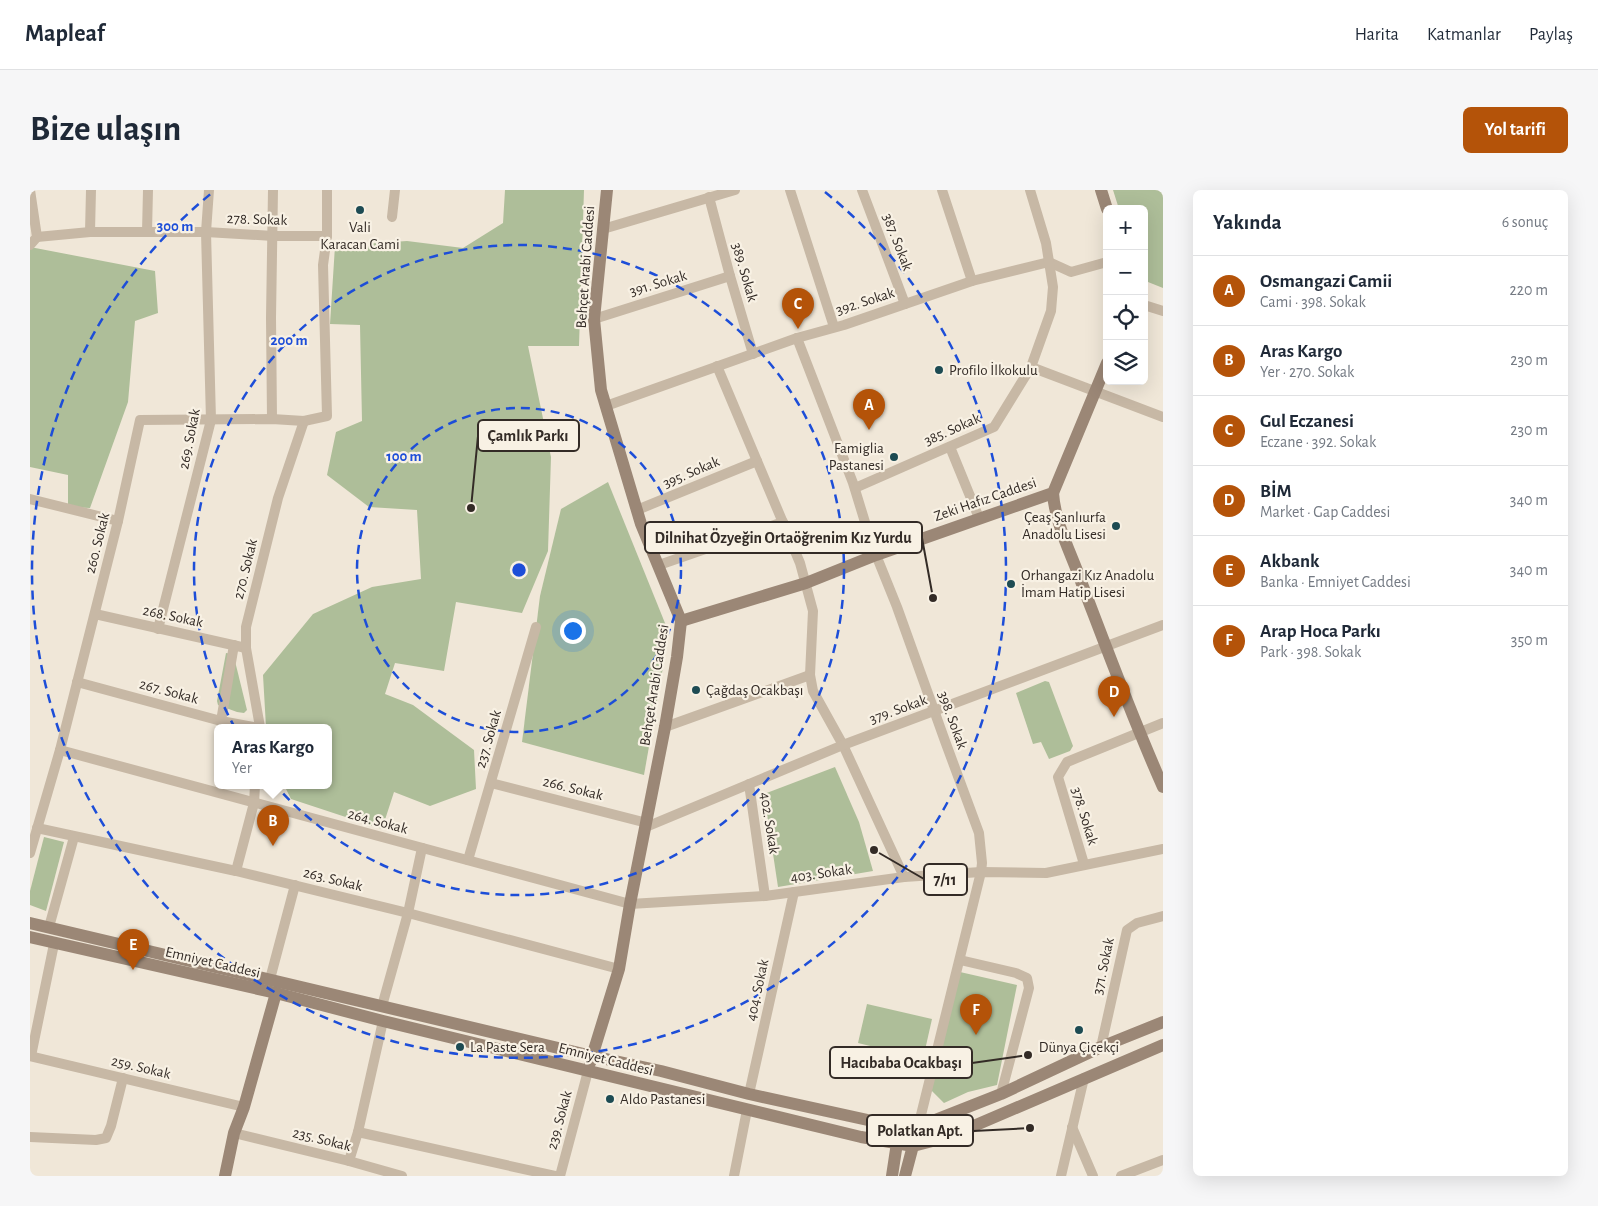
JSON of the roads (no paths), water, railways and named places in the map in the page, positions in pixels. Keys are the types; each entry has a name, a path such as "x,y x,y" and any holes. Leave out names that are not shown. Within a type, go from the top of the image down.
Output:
{"main road":[{"name":"Behçet Arabi Caddesi","path":"588,1071 620,969 630,904 665,727 681,621 637,510 601,390 594,318 607,190"},
{"path":"1101,190 1106,205"},
{"name":"Zeki Hafız Caddesi","path":"681,621 806,583 876,555 1054,493 1103,372"},
{"path":"1054,493 1054,508 1138,732 1163,787"},
{"name":"Emniyet Caddesi","path":"30,923 661,1071 750,1094 886,1124 904,1125 930,1122 1001,1094 1101,1047 1163,1022"},
{"name":"Emniyet Caddesi","path":"30,937 276,993 383,1021 861,1137 913,1146 948,1137 1163,1045"},
{"path":"225,1176 234,1133 244,1107 276,993"},
{"path":"905,1176 919,1123"},
{"path":"892,1176 897,1143 904,1125"}],"street":[{"path":"30,190 33,241"},
{"path":"90,232 91,190"},
{"path":"147,232 148,190"},
{"name":"269. Sokak","path":"158,629 211,420 206,232 209,190"},
{"path":"272,419 273,190"},
{"path":"327,190 327,236"},
{"path":"392,216 395,190"},
{"path":"603,229 735,190"},
{"path":"790,190 834,327"},
{"name":"387. Sokak","path":"862,190 905,304"},
{"path":"942,190 972,281"},
{"name":"385. Sokak","path":"855,488 994,427 1031,367 1051,311 1053,287 1046,243 1030,190"},
{"name":"389. Sokak","path":"709,197 753,354"},
{"name":"278. Sokak","path":"33,241 90,232 206,232 273,236 327,236"},
{"name":"260. Sokak","path":"30,853 60,750 95,614 140,420 304,420 327,416 322,265 327,236"},
{"path":"1049,262 1071,272 1103,263"},
{"name":"392. Sokak","path":"606,406 797,338 972,281 1049,262"},
{"name":"391. Sokak","path":"594,318 730,276"},
{"path":"1148,306 1163,311"},
{"name":"398. Sokak","path":"797,338 855,488 876,555 897,607 979,833 981,872 919,1123"},
{"path":"717,366 800,563 806,583 813,611 810,675 813,691 843,745 904,877"},
{"path":"1031,367 1163,417"},
{"name":"270. Sokak","path":"259,724 246,648 246,628 278,498 304,420"},
{"path":"950,446 979,518"},
{"name":"395. Sokak","path":"637,510 757,461"},
{"path":"30,499 118,521"},
{"path":"659,565 783,522"},
{"name":"268. Sokak","path":"95,614 246,648"},
{"name":"379. Sokak","path":"646,825 843,745 1163,625"},
{"name":"237. Sokak","path":"468,860 536,627"},
{"path":"221,721 234,645"},
{"path":"665,727 810,675"},
{"name":"267. Sokak","path":"77,682 237,724"},
{"name":"378. Sokak","path":"1084,864 1058,777 1067,762 1163,723"},
{"name":"264. Sokak","path":"60,750 630,904"},
{"name":"266. Sokak","path":"491,783 646,825"},
{"name":"402. Sokak","path":"749,784 765,896"},
{"path":"236,871 254,803 255,789"},
{"name":"263. Sokak","path":"37,828 295,885 620,969"},
{"path":"49,927 74,837"},
{"path":"382,1006 408,913 422,848"},
{"name":"403. Sokak","path":"630,904 765,896 904,877 981,872 1046,873 1163,849"},
{"path":"270,979 295,885"},
{"name":"404. Sokak","path":"750,1094 794,892"},
{"name":"371. Sokak","path":"1101,1047 1127,930 1137,923 1163,916"},
{"path":"30,1056 54,944"},
{"path":"960,960 1016,973 1027,978 1029,988 1001,1094"},
{"path":"349,1161 358,1132 383,1021"},
{"name":"259. Sokak","path":"30,1056 244,1107"},
{"name":"239. Sokak","path":"560,1176 588,1071"},
{"path":"30,1137 96,1140 106,1138 111,1126 123,1078"},
{"path":"1061,1176 1084,1078"},
{"path":"734,1176 747,1110"},
{"path":"1072,1127 1093,1176"},
{"path":"358,1132 556,1176"},
{"name":"235. Sokak","path":"234,1133 349,1161 395,1175"},
{"path":"1121,1176 1163,1160"}],"place":[{"name":"Vali Karacan Cami","path":"360,210"},
{"name":"Gul Eczanesi","path":"798,329"},
{"name":"Profilo İlkokulu","path":"939,370"},
{"name":"Osmangazi Camii","path":"869,430"},
{"name":"Famiglia Pastanesi","path":"894,457"},
{"name":"Çamlık Parkı","path":"471,508"},
{"name":"Çeaş Şanlıurfa Anadolu Lisesi","path":"1116,526"},
{"name":"Orhangazi Kız Anadolu İmam Hatip Lisesi","path":"1011,584"},
{"name":"Dilnihat Özyeğin Ortaöğrenim Kız Yurdu","path":"933,598"},
{"name":"Çağdaş Ocakbaşı","path":"696,690"},
{"name":"BİM","path":"1114,717"},
{"name":"Aras Kargo","path":"273,846"},
{"name":"7/11","path":"874,850"},
{"name":"Akbank","path":"133,970"},
{"name":"Dünya Çiçekçi","path":"1079,1030"},
{"name":"Arap Hoca Parkı","path":"976,1035"},
{"name":"La Paste Sera","path":"460,1047"},
{"name":"Hacıbaba Ocakbaşı","path":"1028,1055"},
{"name":"Aldo Pastanesi","path":"610,1099"},
{"name":"Polatkan Apt.","path":"1030,1128"}]}
